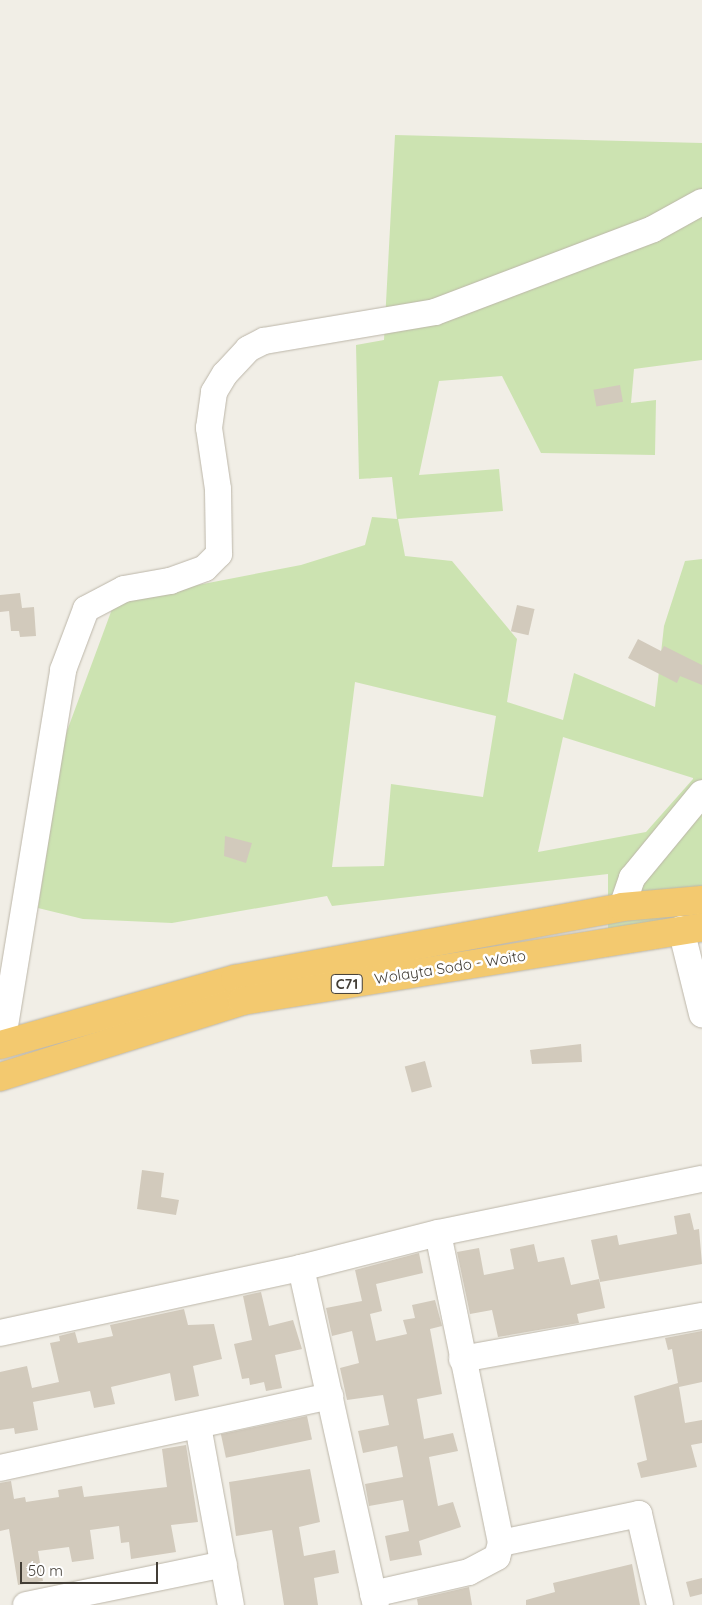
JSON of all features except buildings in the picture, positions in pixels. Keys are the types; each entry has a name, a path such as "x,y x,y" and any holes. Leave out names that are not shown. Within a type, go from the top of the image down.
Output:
{"highway":[{"name":"Wolayta Sodo - Woito","path":"1,1044 235,979 622,906 702,900"},
{"name":"Wolayta Sodo - Woito","path":"0,1077 242,1001 692,928"}],"street":[{"path":"1,1044 63,670 86,609 124,589 170,581 205,568 219,554 218,488 209,428 214,392 225,374 248,349 264,341 435,312 653,229 702,202"},
{"path":"622,906 632,878 702,793"},
{"path":"692,928 702,1014"},
{"path":"0,1333 301,1268 438,1233 702,1179"},
{"path":"301,1268 375,1599 469,1572 497,1557 501,1543 462,1359 438,1233"},
{"path":"462,1359 702,1316"},
{"path":"0,1468 330,1396"},
{"path":"198,1426 231,1605"},
{"path":"501,1543 639,1514 660,1605"},
{"path":"26,1605 224,1564"}],"green space":[{"path":"395,135 702,143 702,360 634,369 631,403 656,400 655,455 541,453 502,376 439,381 419,475 499,469 503,511 398,519 405,556 452,561 517,639 507,702 563,720 574,673 655,707 664,626 685,561 702,559 702,920 608,931 608,874 332,906 327,896 172,923 83,919 38,908 64,739 115,601 301,565 365,545 372,517 397,519 392,477 359,479 356,345 384,340","holes":["355,682 496,716 483,797 391,784 384,866 332,867","563,737 693,778 693,779 646,832 538,852"]}]}
